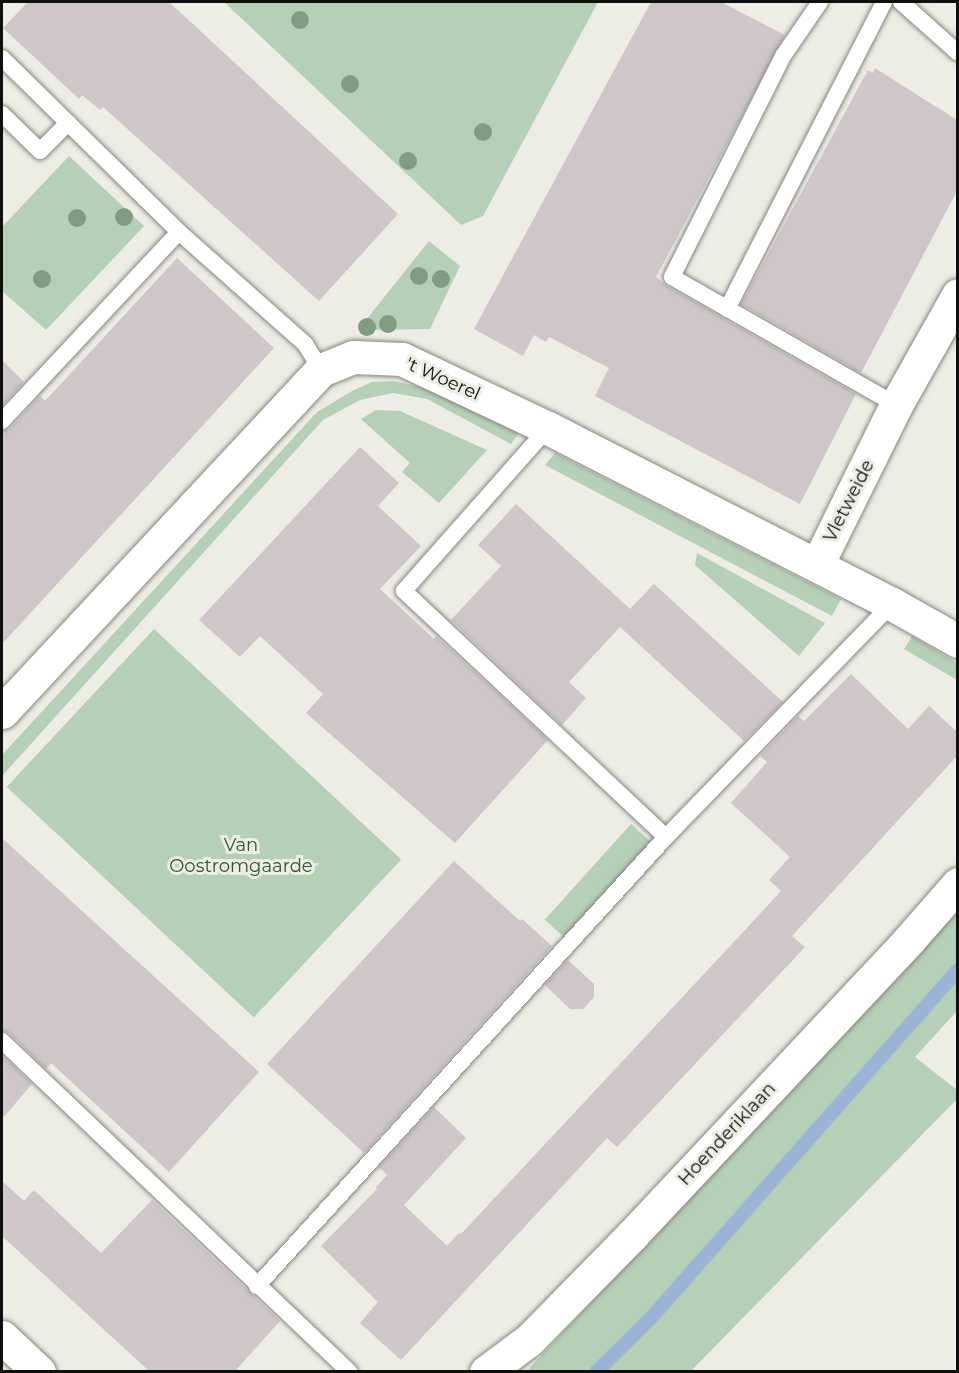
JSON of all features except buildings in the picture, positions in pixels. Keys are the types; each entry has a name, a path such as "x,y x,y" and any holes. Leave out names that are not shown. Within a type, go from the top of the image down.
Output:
{"street":[{"name":"Vletweide","path":"957,295 896,405 817,565 957,641"},
{"name":"'t Woerel","path":"2,712 321,370 353,357 402,359 548,428 817,565"},
{"name":"Hoenderiklaan","path":"486,1371 529,1340 633,1234 908,941 957,884"},
{"path":"2,1336 39,1371"}],"lane":[{"path":"820,2 783,56 672,277 896,405"},
{"path":"727,309 884,2"},
{"path":"901,2 957,53"},
{"path":"2,58 179,232 305,344 321,370"},
{"path":"2,114 40,151 69,123"},
{"path":"2,420 179,232"},
{"path":"548,428 404,591 666,837"},
{"path":"257,1287 666,837 892,604"},
{"path":"2,1041 257,1287 349,1371"}],"green space":[{"path":"224,2 598,2 483,216 461,225"},
{"path":"69,156 144,226 46,330 2,291 2,227"},
{"path":"429,241 460,266 430,329 358,330"},
{"path":"393,381 434,390 519,433 511,444 427,399 393,393 360,400 323,420 2,776 2,755 317,412 372,382"},
{"path":"376,410 400,411 487,450 439,503 402,472 410,463 361,419"},
{"path":"555,453 841,599 832,616 545,465"},
{"path":"697,553 825,623 799,656 695,565"},
{"name":"Van Oostromgaarde","path":"154,629 401,860 254,1017 7,787"},
{"path":"912,636 957,663 957,680 904,649"},
{"path":"631,824 651,842 565,938 545,920"},
{"path":"957,911 957,1011 915,1057 957,1090 957,1099 691,1371 526,1372"}],"waterway":[{"path":"596,1372 651,1318 958,970"}]}
